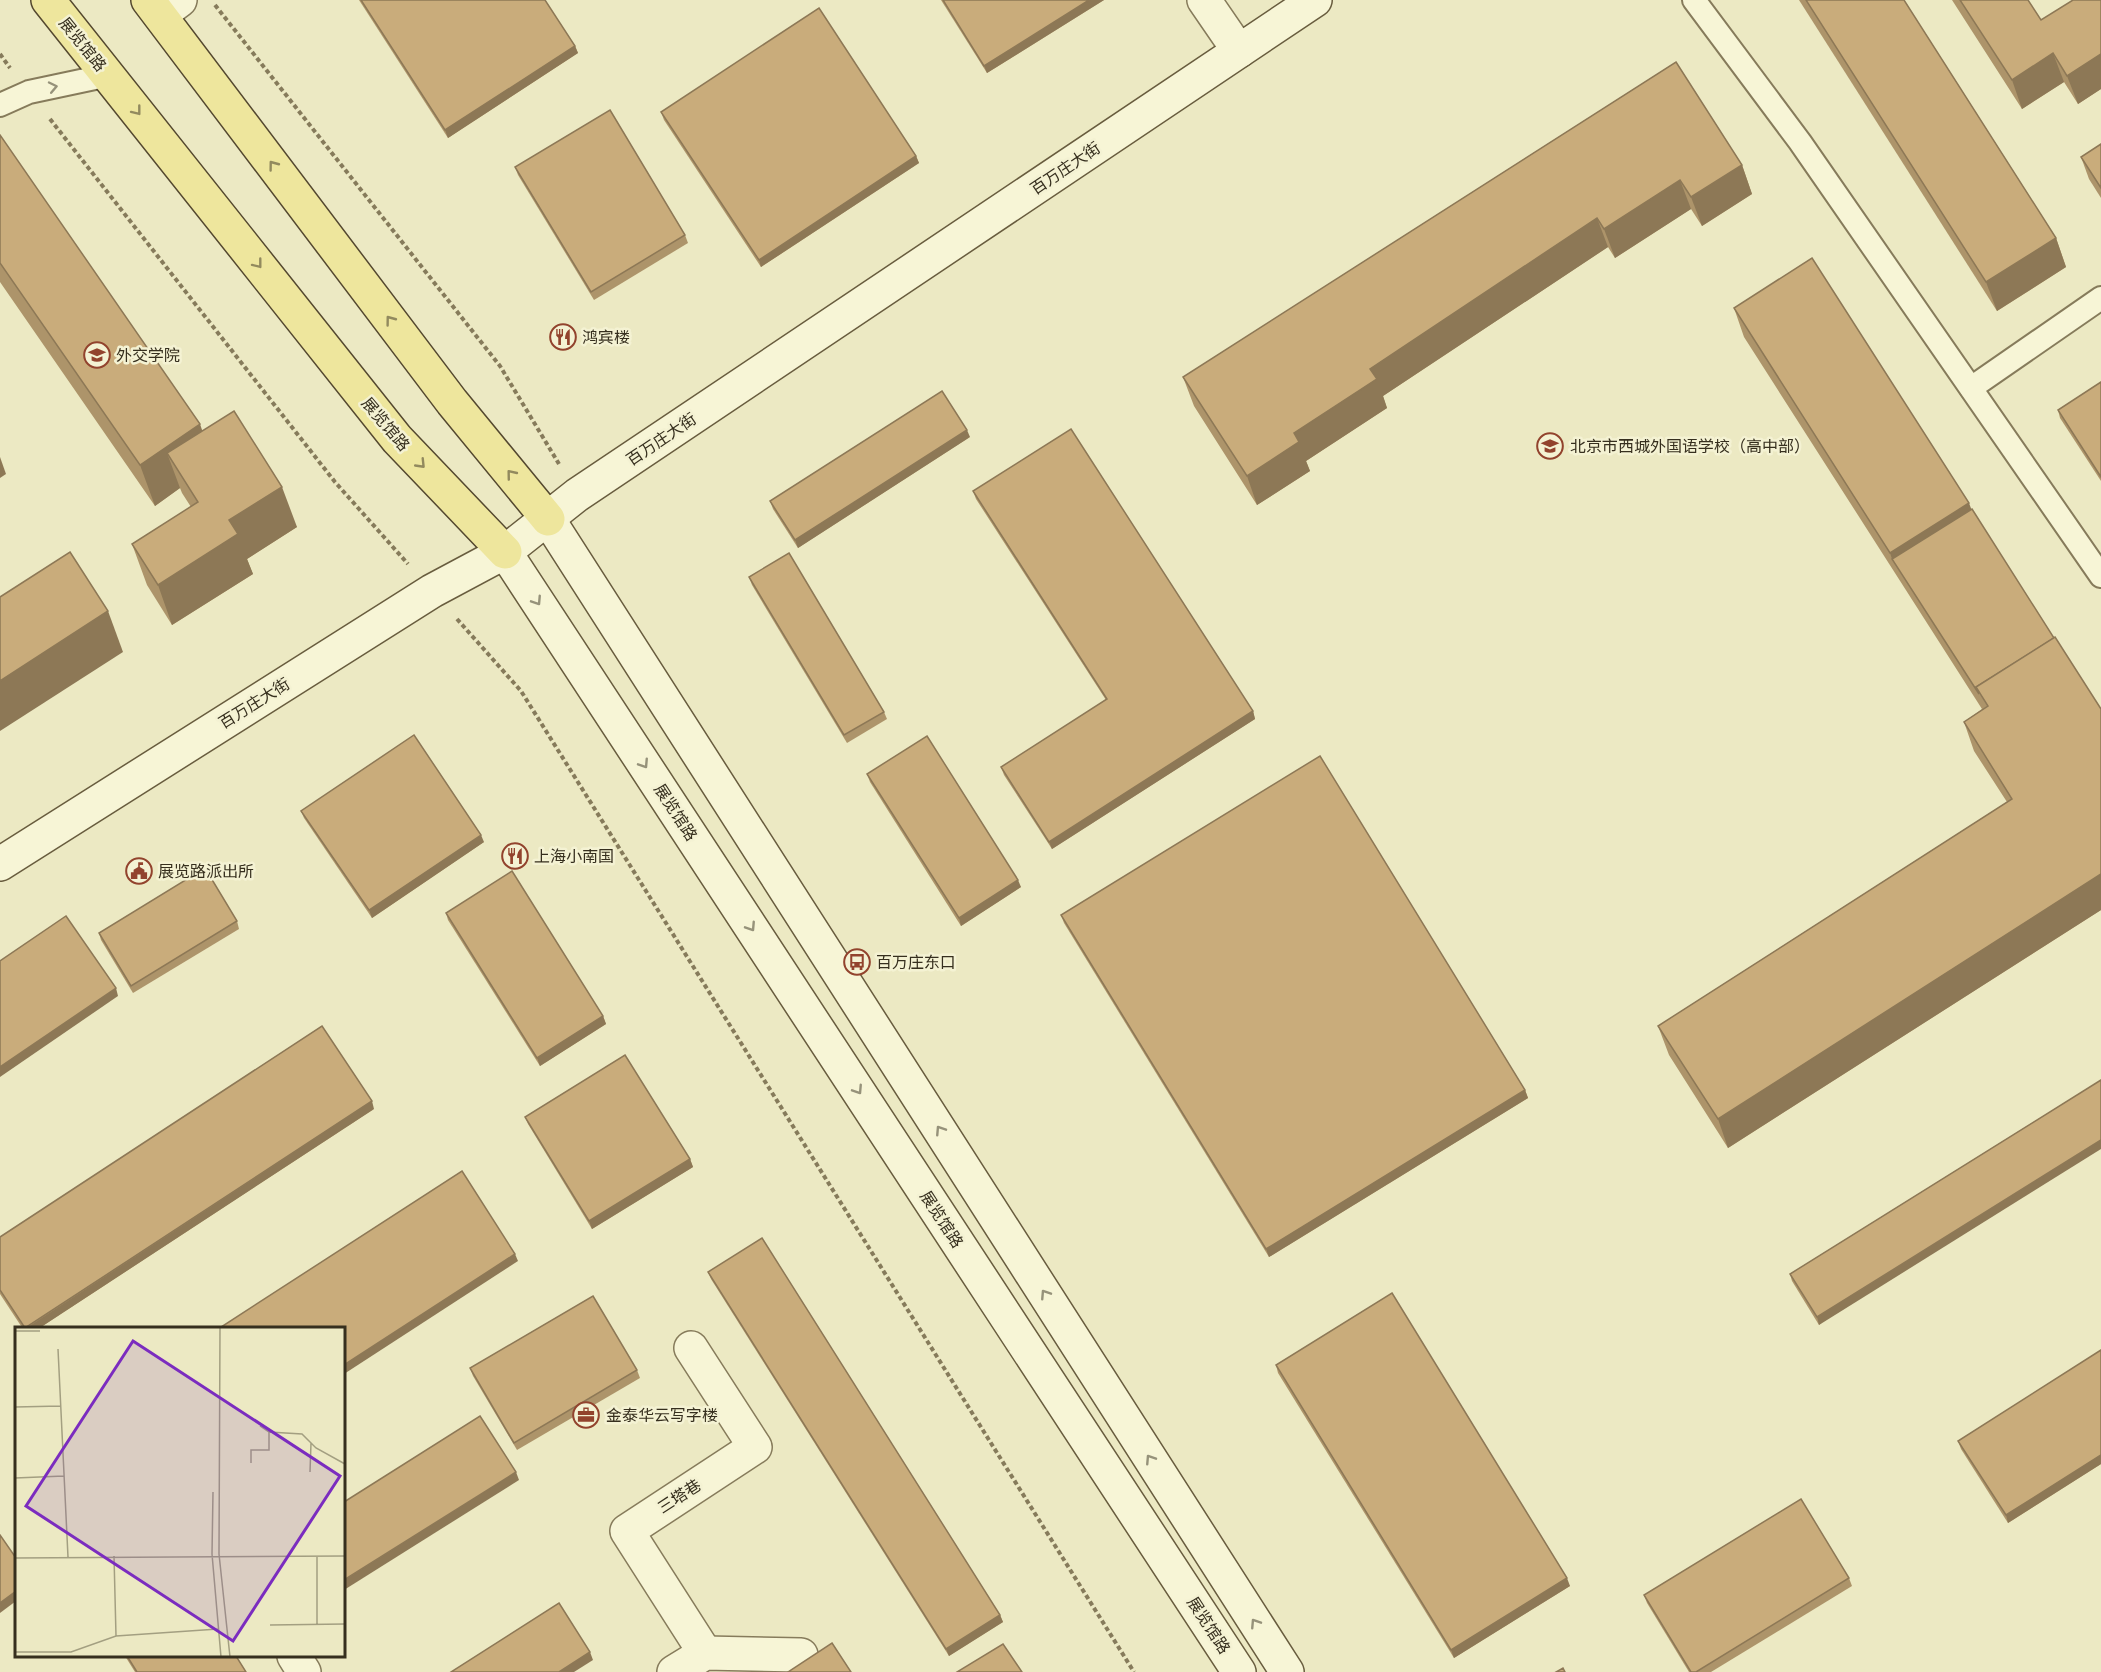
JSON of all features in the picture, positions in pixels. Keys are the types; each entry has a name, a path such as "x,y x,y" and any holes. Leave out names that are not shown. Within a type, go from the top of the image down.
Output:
{"main road":[{"name":"展览馆路","path":"48,0 397,439 505,552 1239,1672"},
{"path":"1204,0 1239,51"},
{"name":"百万庄大街","path":"0,864 432,591 505,552 578,495 1315,0"},
{"path":"162,5 453,402 548,519 1287,1672"},
{"name":"三塔巷","path":"691,1348 755,1447 627,1531 705,1653"},
{"path":"674,1672 705,1653 801,1654"},
{"path":"295,1657 304,1672"}],"lane":[{"path":"1695,0 1800,142 2101,576"},
{"path":"0,105 29,92 109,75"},
{"path":"1971,388 2101,298"}],"path":[{"path":"0,54 335,482 521,691 1134,1672"}],"building":[{"path":"361,0 545,0 575,46 445,130"},
{"path":"943,0 1089,0 984,66"},
{"path":"1806,0 1904,0 2056,238 1986,282"},
{"path":"1960,0 2028,0 2041,20 2073,0 2101,0 2101,54 2067,76 2053,53 2012,80"},
{"path":"819,8 916,156 759,260 661,112"},
{"path":"1676,62 1742,165 1691,197 1680,180 1604,229 1597,218 1370,369 1377,379 1294,433 1299,442 1247,476 1183,377"},
{"path":"610,110 685,235 591,292 515,167"},
{"path":"0,135 200,424 140,465 0,263"},
{"path":"2101,144 2101,188 2081,157"},
{"path":"1812,258 1969,503 1890,553 1734,308"},
{"path":"2101,382 2101,477 2058,410"},
{"path":"942,391 967,430 795,540 770,501"},
{"path":"234,411 282,487 229,520 238,534 158,585 132,544 198,502 167,453"},
{"path":"1071,429 1253,711 1049,842 1001,767 1107,699 973,491"},
{"path":"1972,509 2054,638 1976,687 1979,694 1892,559"},
{"path":"70,552 108,611 0,681 0,597"},
{"path":"789,553 884,712 844,735 749,577"},
{"path":"2055,637 2101,709 2101,874 1718,1119 1658,1026 2012,799 1964,722 1988,706 1976,687"},
{"path":"414,735 481,835 369,910 301,811"},
{"path":"927,736 1018,880 959,918 867,774"},
{"path":"1320,756 1525,1090 1266,1249 1061,915"},
{"path":"205,868 237,921 131,986 99,933"},
{"path":"512,871 603,1016 537,1058 446,913"},
{"path":"66,916 116,988 0,1067 0,961"},
{"path":"322,1026 372,1101 27,1327 0,1290 0,1237"},
{"path":"625,1055 690,1159 589,1221 525,1117"},
{"path":"2101,1080 2101,1140 1817,1317 1790,1274"},
{"path":"462,1171 515,1254 345,1364 345,1327 221,1327"},
{"path":"762,1238 1000,1615 946,1649 708,1272"},
{"path":"1392,1293 1567,1578 1451,1650 1276,1365"},
{"path":"593,1296 637,1370 514,1443 470,1368"},
{"path":"2101,1350 2101,1455 2006,1515 1958,1441"},
{"path":"480,1416 516,1472 345,1579 345,1501"},
{"path":"1801,1499 1849,1578 1696,1672 1691,1672 1644,1595"},
{"path":"0,1535 15,1557 15,1592 0,1603"},
{"path":"559,1603 590,1652 559,1672 451,1672"},
{"path":"832,1643 851,1672 788,1672"},
{"path":"1003,1644 1022,1672 957,1672"},
{"path":"128,1657 237,1657 246,1672 137,1672"}],"place":[{"name":"鸿宾楼","path":"563,337"},
{"name":"外交学院","path":"97,355"},
{"name":"北京市西城外国语学校（高中部）","path":"1550,446"},
{"name":"上海小南国","path":"515,856"},
{"name":"展览路派出所","path":"139,871"},
{"name":"百万庄东口","path":"857,962"},
{"name":"金泰华云写字楼","path":"586,1415"}]}
